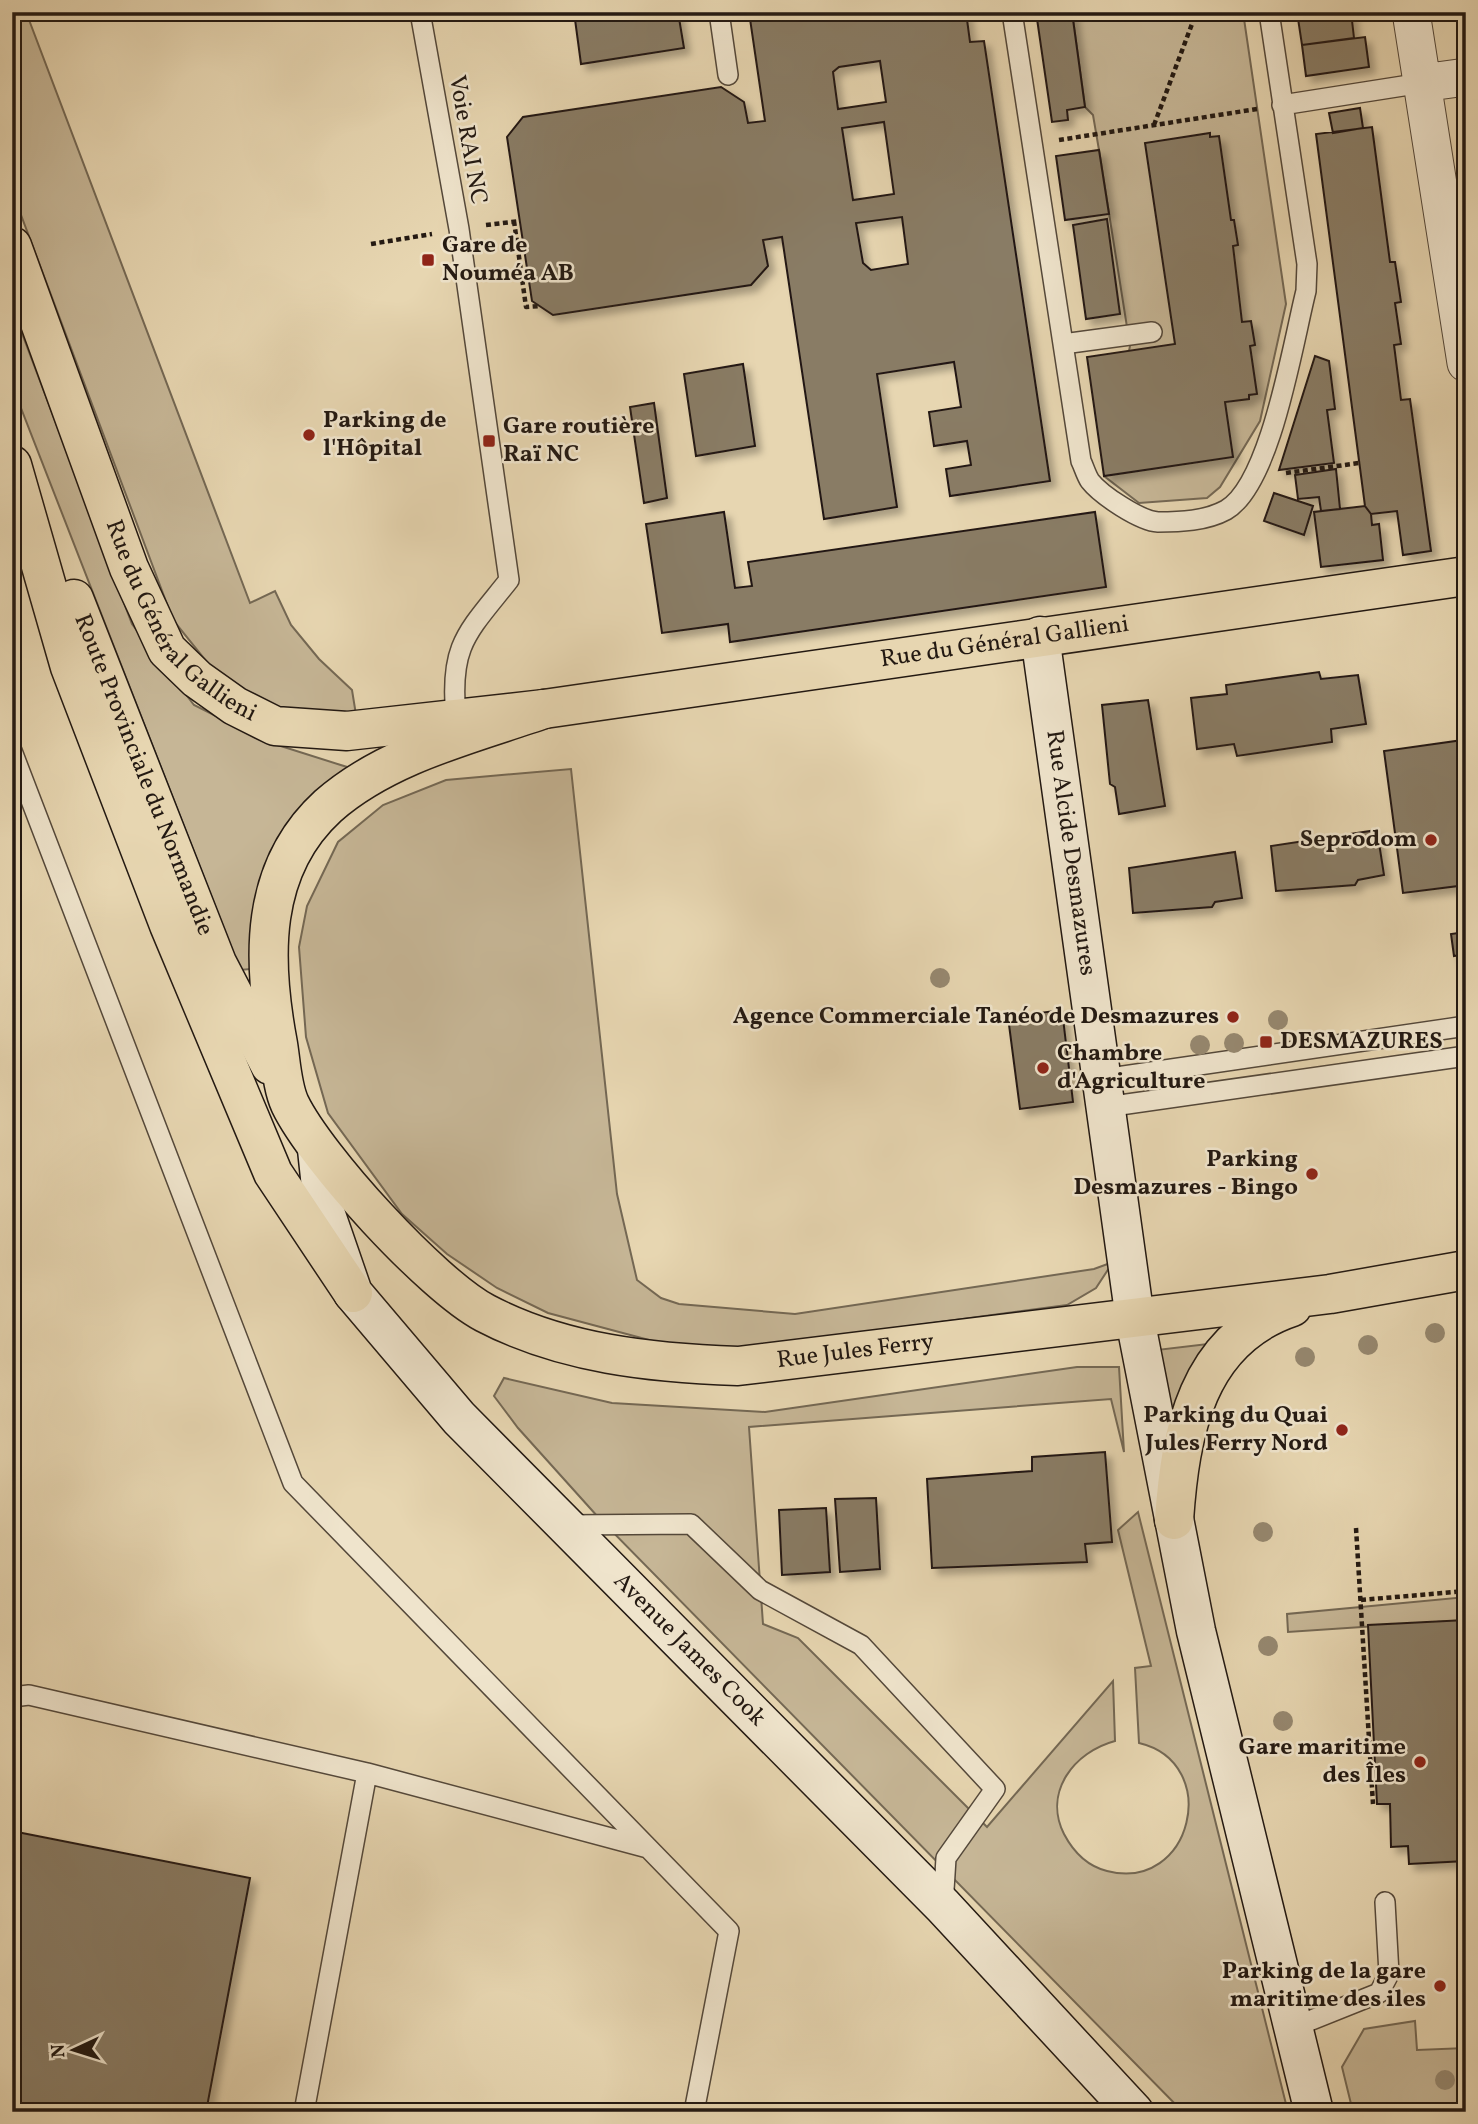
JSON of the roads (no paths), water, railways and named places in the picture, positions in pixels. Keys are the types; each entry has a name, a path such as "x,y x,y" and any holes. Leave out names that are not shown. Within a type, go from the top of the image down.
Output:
{"main road":[{"name":"Rue du Général Gallieni","path":"12,247 129,568 167,650 206,686 235,706 275,726 347,731 456,716 544,709 1466,576"},
{"name":"Route Provinciale du Normandie","path":"12,442 217,963 289,1101"},
{"path":"12,465 71,667 169,925 273,1172 353,1293"},
{"name":"Rue Alcide Desmazures","path":"1040,636 1135,1319"},
{"name":"Rue du Général Gallieni","path":"317,1149 289,1101 269,997 268,924 280,878 301,837 328,806 371,775 427,750 544,709"},
{"name":"Avenue James Cook","path":"317,1149 323,1206 353,1293 459,1418 943,1906 1135,2112"},
{"name":"Rue Jules Ferry","path":"317,1149 427,1269 484,1312 562,1345 671,1364 738,1366 1330,1294 1466,1270"},
{"path":"1174,1520 1178,1466 1187,1422 1201,1387 1215,1366 1237,1341 1264,1320 1330,1294"},
{"path":"1135,1319 1196,1630 1314,2112"}],"street":[{"path":"1410,12 1466,363"},
{"path":"1422,83 1466,77"}],"lane":[{"name":"Voie RAI NC","path":"420,12 458,229 509,580 464,637 453,681 456,716"},
{"path":"719,12 728,75"},
{"path":"1012,12 1081,461 1090,481 1117,504 1151,522 1180,522 1227,509 1254,478 1265,452 1308,278 1269,12"},
{"path":"1282,105 1422,83"},
{"path":"1063,344 1152,332"},
{"path":"12,751 293,1483 729,1931 694,2112"},
{"path":"1105,1093 1466,1026"},
{"path":"1105,1093 1466,1056"},
{"path":"568,1525 691,1524 760,1590 861,1645 995,1789 946,1858 943,1906"},
{"path":"12,1697 29,1695 367,1773 649,1849"},
{"path":"304,2112 367,1773"},
{"path":"1294,2026 1379,1993 1389,1975 1385,1902"}],"place":[{"name":"Gare de Nouméa AB","path":"428,260"},
{"name":"Parking de l'Hôpital","path":"309,435"},
{"name":"Gare routière Raï NC","path":"489,441"},
{"name":"Seprodom","path":"1431,840"},
{"name":"Agence Commerciale Tanéo de Desmazures","path":"1233,1017"},
{"name":"DESMAZURES","path":"1266,1042"},
{"name":"Chambre d'Agriculture","path":"1043,1068"},
{"name":"Parking Desmazures - Bingo","path":"1312,1174"},
{"name":"Parking du Quai Jules Ferry Nord","path":"1342,1430"},
{"name":"Gare maritime des Îles","path":"1420,1762"},
{"name":"Parking de la gare maritime des iles","path":"1440,1986"}]}
